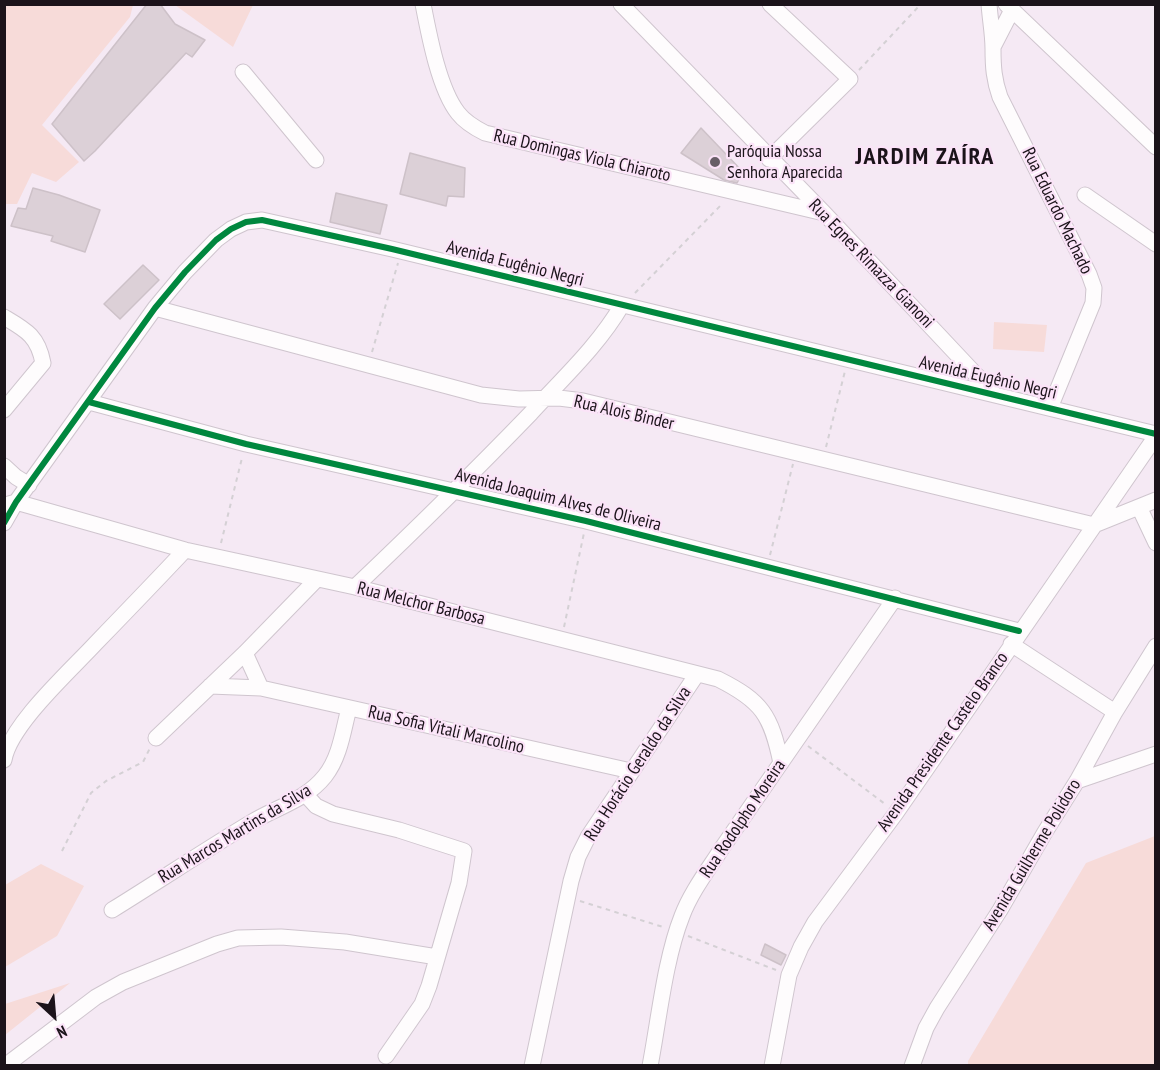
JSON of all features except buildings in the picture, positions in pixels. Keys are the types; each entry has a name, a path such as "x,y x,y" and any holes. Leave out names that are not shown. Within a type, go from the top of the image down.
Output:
{"street":[{"name":"Rua Domingas Viola Chiaroto","path":"423,4 450,100 471,126 484,133 824,213"},
{"name":"Rua Egnes Rimazza Gianoni","path":"621,4 769,159 824,213 995,395"},
{"path":"769,159 850,79 770,4"},
{"name":"Rua Eduardo Machado","path":"989,4 994,80 1000,97 1094,288 1093,303 1087,322 1050,408"},
{"path":"1009,7 1155,147"},
{"name":"Rua Eduardo Machado","path":"993,47 1009,7"},
{"path":"243,72 316,160"},
{"path":"1085,195 1155,244"},
{"name":"Avenida Eugênio Negri","path":"4,523 10,504 29,485 155,308 184,272 216,240 231,229 246,222 262,220 401,251 1050,408 1155,438"},
{"path":"356,587 456,491 591,350 610,326 622,305"},
{"name":"Rua Alois Binder","path":"155,308 481,395 583,401 1094,525"},
{"path":"4,317 30,332 41,352 43,363 4,410"},
{"name":"Avenida Joaquim Alves de Oliveira","path":"89,402 246,444 586,521 895,598 1015,638 1115,712"},
{"name":"Avenida Presidente Castelo Branco","path":"772,1065 789,975 801,947 816,922 896,813 1155,438"},
{"path":"4,466 29,485"},
{"path":"1094,525 1155,500"},
{"name":"Rua Melchor Barbosa","path":"10,504 217,558 356,587 725,682 739,689 757,703 775,735 781,763"},
{"path":"1139,507 1155,543"},
{"path":"4,760 9,744 18,729 184,550"},
{"path":"156,738 245,653 316,580"},
{"name":"Rua Rodolpho Moreira","path":"650,1065 676,932 682,914 699,884 895,598"},
{"name":"Avenida Guilherme Polidoro","path":"912,1065 926,1028 937,1008 1077,781 1155,646"},
{"path":"245,653 261,688"},
{"name":"Rua Horácio Geraldo da Silva","path":"532,1065 567,898 579,857 588,837 698,674"},
{"name":"Rua Sofia Vitali Marcolino","path":"210,686 261,688 631,771"},
{"name":"Rua Marcos Martins da Silva","path":"112,910 254,821 306,795 332,766 339,750 349,708"},
{"path":"1077,781 1155,754"},
{"path":"306,795 316,806 333,814 399,830 464,850 459,883 429,986 422,1004 386,1056"},
{"path":"5,1065 96,996 123,982 217,944 238,938 281,937 345,942 437,957"}],"path":[{"path":"850,79 921,4"},
{"path":"622,305 734,192"},
{"path":"368,364 401,251"},
{"path":"823,459 848,360"},
{"path":"217,558 246,444"},
{"path":"767,566 795,453"},
{"path":"562,639 586,521"},
{"path":"62,851 92,794 106,781 142,762 156,738"},
{"path":"799,739 896,813"},
{"path":"567,898 676,932 789,975"}],"shaded area":[{"path":"4,5 133,5 130,17 42,125 79,162 56,182 32,173 17,204 5,204"},
{"path":"175,5 253,5 233,47"},
{"path":"994,322 1047,325 1044,352 993,349"},
{"path":"1155,836 1155,1065 968,1065 968,1061 1086,863"},
{"path":"41,864 84,886 57,936 5,967 5,885"},
{"path":"70,983 5,1035 5,1004"}],"cycle path":[{"path":"4,523 16,502 155,308 185,272 216,240 231,229 246,222 262,220 392,249 1156,434"},
{"path":"89,402 246,444 586,521 1019,631"}],"place":[{"name":"Paróquia Nossa Senhora Aparecida","path":"715,162"}],"district":[{"name":"JARDIM ZAÍRA","path":"925,157"}]}
